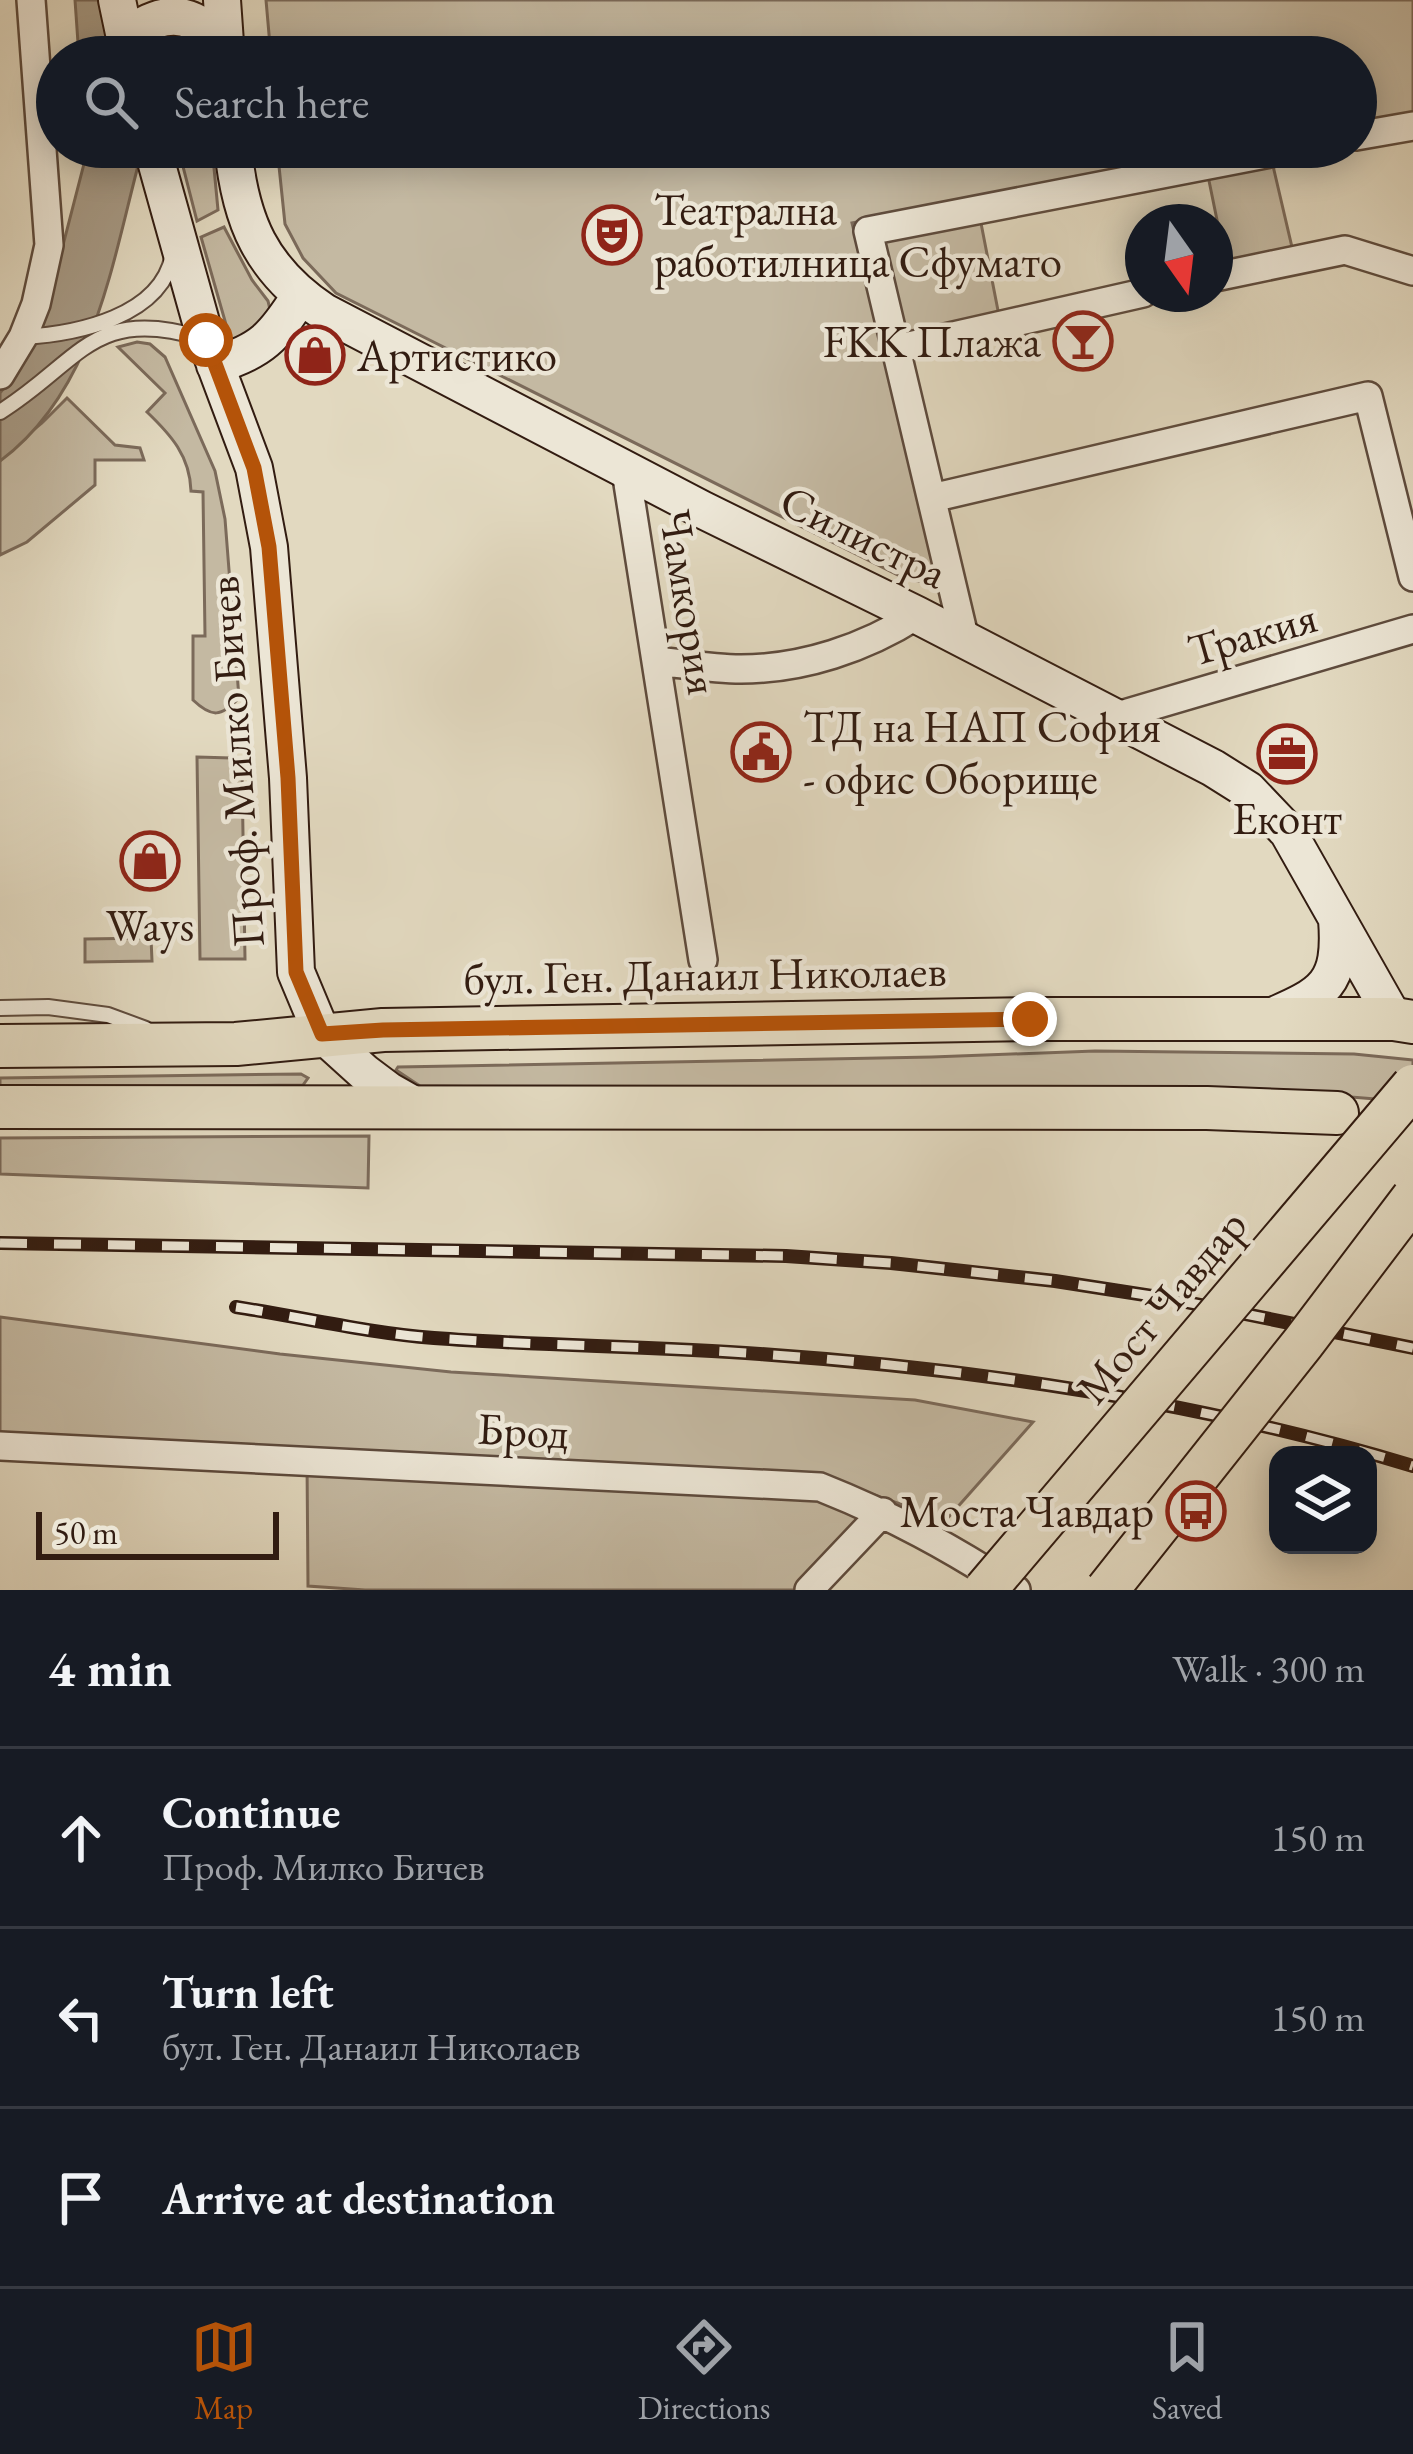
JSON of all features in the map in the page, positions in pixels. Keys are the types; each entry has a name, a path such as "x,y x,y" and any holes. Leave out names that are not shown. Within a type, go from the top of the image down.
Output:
{"main road":[{"path":"117,0 124,36"},
{"path":"222,0 224,36"},
{"path":"131,36 166,17 195,22 210,36"},
{"name":"Проф. Милко Бичев","path":"158,168 210,352 254,468 269,547 288,778 296,972 322,1034 365,1073 419,1108"},
{"name":"Силистра","path":"236,168 243,208 259,247 283,280 324,312 1248,790 1288,832 1404,1020"},
{"path":"210,352 238,358 258,347 278,330 300,296"},
{"path":"1268,1018 1304,1003 1325,986 1335,970 1337,915"},
{"name":"бул. Ген. Данаил Николаев","path":"0,1046 236,1044 407,1030 1006,1019 1404,1020"},
{"name":"Мост Чавдар","path":"985,1590 1413,1086"},
{"path":"0,1107 1336,1112"},
{"path":"1107,1590 1413,1198"}],"street":[{"path":"31,0 36,68"},
{"path":"1377,132 1413,126"},
{"path":"0,375 23,338 36,304 49,245 43,168"},
{"path":"965,640 868,231 1192,168"},
{"path":"1233,273 1346,250 1413,271"},
{"path":"896,349 1125,297"},
{"path":"932,498 1368,396 1413,577"},
{"name":"Чамкория","path":"626,471 703,960"},
{"path":"657,661 740,669 783,667 842,652 917,615"},
{"name":"Тракия","path":"1114,717 1413,629"},
{"name":"Брод","path":"0,1446 820,1487 933,1538 1016,1590"},
{"path":"809,1590 883,1512"}],"lane":[{"path":"23,338 50,336 131,310 158,289 170,268 176,237"},
{"path":"0,412 110,332 170,328 210,352"},
{"path":"0,1007 108,1015 190,1045"}],"shaded area":[{"path":"75,0 131,0 133,36 78,36"},
{"path":"266,0 1413,0 1413,116 1377,123 1377,36 269,36"},
{"path":"83,168 138,168 107,285 77,364 32,433 0,461 0,393 24,361 45,315"},
{"path":"183,168 214,168 218,210 197,221"},
{"path":"279,168 1140,168 852,223 936,565 933,577 922,582 904,578 336,293 303,258 285,224"},
{"path":"1206,168 1274,168 1295,260 1233,273 1233,204 1214,204"},
{"path":"980,218 1001,326 905,347 880,237"},
{"path":"224,227 271,314 269,323 234,341 201,237"},
{"path":"150,344 165,357 215,471 225,519 239,698 216,713 193,700 193,636 205,636 203,492 191,491 178,447 147,412 165,393 118,347"},
{"path":"67,398 115,445 140,448 144,460 95,460 95,485 27,542 0,555 0,457"},
{"path":"197,757 231,758 242,772 245,959 200,959"},
{"path":"151,938 152,961 85,962 85,939"},
{"path":"1095,1051 1354,1054 1413,1060 1413,1102 1326,1095 420,1086 396,1070 398,1067"},
{"path":"301,1074 308,1078 303,1085 0,1088 0,1078"},
{"path":"369,1136 368,1188 0,1174 0,1138"},
{"path":"0,1317 451,1372 915,1400 1033,1422 946,1520 817,1475 0,1433"},
{"path":"307,1461 820,1487 883,1512 809,1590 308,1586"}],"railway":[{"path":"0,1243 786,1256 891,1263 1171,1299 1413,1348"},
{"path":"236,1307 434,1338 760,1354 1008,1379 1172,1406 1413,1466"}],"place":[{"name":"Театрална работилница Сфумато","path":"612,235"},
{"name":"FKK Плажа","path":"1083,341"},
{"name":"Артистико","path":"315,355"},
{"name":"ТД на НАП София - офис Оборище","path":"761,752"},
{"name":"Еконт","path":"1287,754"},
{"name":"Ways","path":"150,861"},
{"name":"Моста Чавдар","path":"1196,1511"}],"route":[{"path":"206,340 254,468 269,547 288,778 296,972 322,1034 1030,1019"}]}
